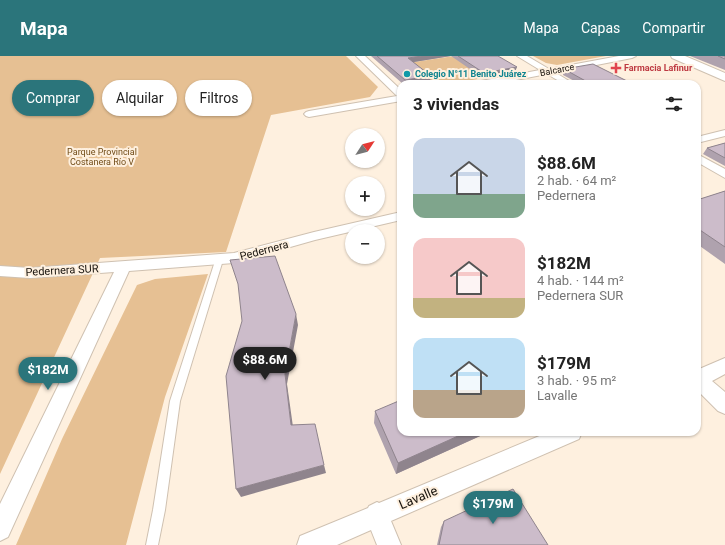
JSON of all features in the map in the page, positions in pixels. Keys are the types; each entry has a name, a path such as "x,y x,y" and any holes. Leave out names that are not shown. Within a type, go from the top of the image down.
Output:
{"main road":[{"path":"676,56 725,77"}],"street":[{"path":"360,56 397,91"},
{"path":"521,56 563,80"},
{"name":"Balcarce","path":"503,80 632,56"},
{"path":"309,114 397,99"},
{"path":"701,139 725,133"},
{"path":"701,159 725,174"},
{"name":"Pedernera","path":"124,267 234,258 314,236 397,217"},
{"path":"0,529 124,267"},
{"name":"Pedernera SUR","path":"0,271 30,273 124,267"},
{"path":"701,376 725,366"},
{"path":"701,382 725,405"},
{"name":"Lavalle","path":"309,545 377,514 562,436"},
{"path":"377,514 389,545"}],"lane":[{"path":"152,545 159,510 175,401 219,260"}],"green space":[{"name":"Parque Provincial Costanera Río V","path":"0,56 346,56 378,87 370,97 271,115 226,252 100,258 0,474"},
{"path":"454,56 483,78 472,80 429,80 408,63"},
{"path":"533,56 606,56 557,65 546,63"},
{"path":"208,274 165,397 126,545 16,545 62,439 137,285 155,279"}],"building":[{"path":"377,56 422,56 408,58 431,76 405,80"},
{"name":"Colegio N°11 Benito Juárez","path":"458,56 498,56 517,67 484,73"},
{"path":"718,56 725,56 725,59"},
{"path":"593,64 625,80 584,80 564,69"},
{"path":"725,143 725,158 707,148"},
{"path":"725,191 725,247 701,231 701,199"},
{"path":"275,256 296,314 285,374 291,425 315,424 324,465 236,489 226,376 242,321 238,284 230,260"},
{"path":"397,402 397,436 458,436 398,463 375,411"},
{"path":"513,489 548,545 439,545 444,521"}],"place":[{"name":"Farmacia Lafinur","path":"616,68"},
{"name":"Colegio N°11 Benito Juárez","path":"407,74"}]}
